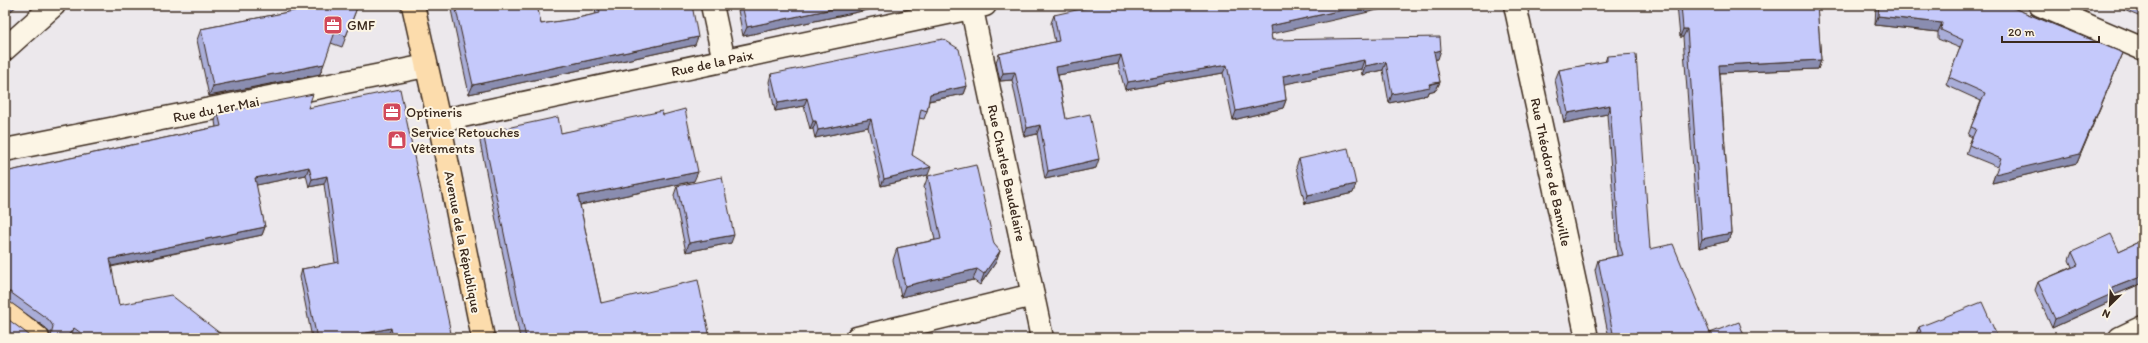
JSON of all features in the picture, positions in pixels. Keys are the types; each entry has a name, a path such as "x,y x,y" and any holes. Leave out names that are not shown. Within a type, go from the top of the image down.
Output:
{"main road":[{"name":"Avenue de la République","path":"413,5 439,121 483,338"},
{"path":"5,312 38,338"}],"street":[{"path":"5,49 54,5"},
{"path":"712,5 724,60"},
{"name":"Rue Théodore de Banville","path":"1515,5 1587,338"},
{"path":"2040,5 2143,49"},
{"name":"Rue de la Paix","path":"439,121 975,6"},
{"name":"Rue Charles Baudelaire","path":"975,6 1042,338"},
{"name":"Rue du 1er Mai","path":"5,150 426,66"},
{"path":"857,338 1033,295"},
{"path":"2120,338 2143,327"}],"building":[{"path":"324,5 358,5 346,36 335,32 324,64 213,86 201,29"},
{"path":"455,5 537,5 541,24 600,13 599,5 692,5 698,37 473,85"},
{"path":"742,5 851,5 747,27"},
{"path":"1099,5 1365,5 1270,26 1272,40 1440,37 1441,50 1434,52 1440,82 1429,84 1430,87 1392,94 1386,62 1365,66 1364,60 1283,76 1286,100 1236,111 1227,65 1128,82 1121,55 1056,67 1066,119 1090,114 1099,159 1048,171 1040,125 1027,128 1015,72 1003,73 999,54 1059,41 1054,15"},
{"path":"1681,5 1817,5 1821,60 1719,65 1731,233 1702,239 1687,29 1683,29"},
{"path":"1879,5 2006,5 2123,53 2080,154 1995,174 2001,159 1969,145 1976,129 1971,127 1985,93 1949,77 1963,40 1941,30 1942,23 1878,16"},
{"path":"2136,5 2143,5 2143,8"},
{"path":"943,39 959,49 967,86 930,94 927,111 921,109 912,155 931,167 884,179 871,119 818,130 816,121 813,121 807,98 778,103 771,74"},
{"path":"1636,54 1650,249 1673,244 1710,333 1739,322 1745,338 1614,338 1598,260 1623,255 1620,245 1610,105 1568,113 1559,70 1607,61 1607,56"},
{"path":"400,89 452,338 393,338 391,328 342,338 317,338 302,269 339,262 327,176 312,179 309,167 255,178 265,227 110,259 119,305 171,295 226,338 88,338 74,328 66,338 50,338 53,326 49,320 10,292 5,292 5,172 221,126 218,113 313,94 308,108"},
{"path":"685,109 698,172 578,196 601,303 698,280 710,338 526,338 483,133 558,117 561,133 662,111 663,115"},
{"path":"1348,148 1356,184 1308,195 1299,159"},
{"path":"976,165 994,244 1000,251 984,274 977,269 905,286 897,248 941,239 928,176"},
{"path":"722,177 734,235 689,243 677,186"},
{"path":"2111,234 2119,251 2143,240 2143,276 2112,288 2114,293 2055,319 2038,282 2078,265 2072,252"},
{"path":"1982,302 1998,338 1906,338 1921,332 1919,327"},
{"path":"5,317 33,338 5,338"}],"place":[{"name":"GMF","path":"333,25"},
{"name":"Optineris","path":"392,112"},
{"name":"Service Retouches Vêtements","path":"397,140"}]}
